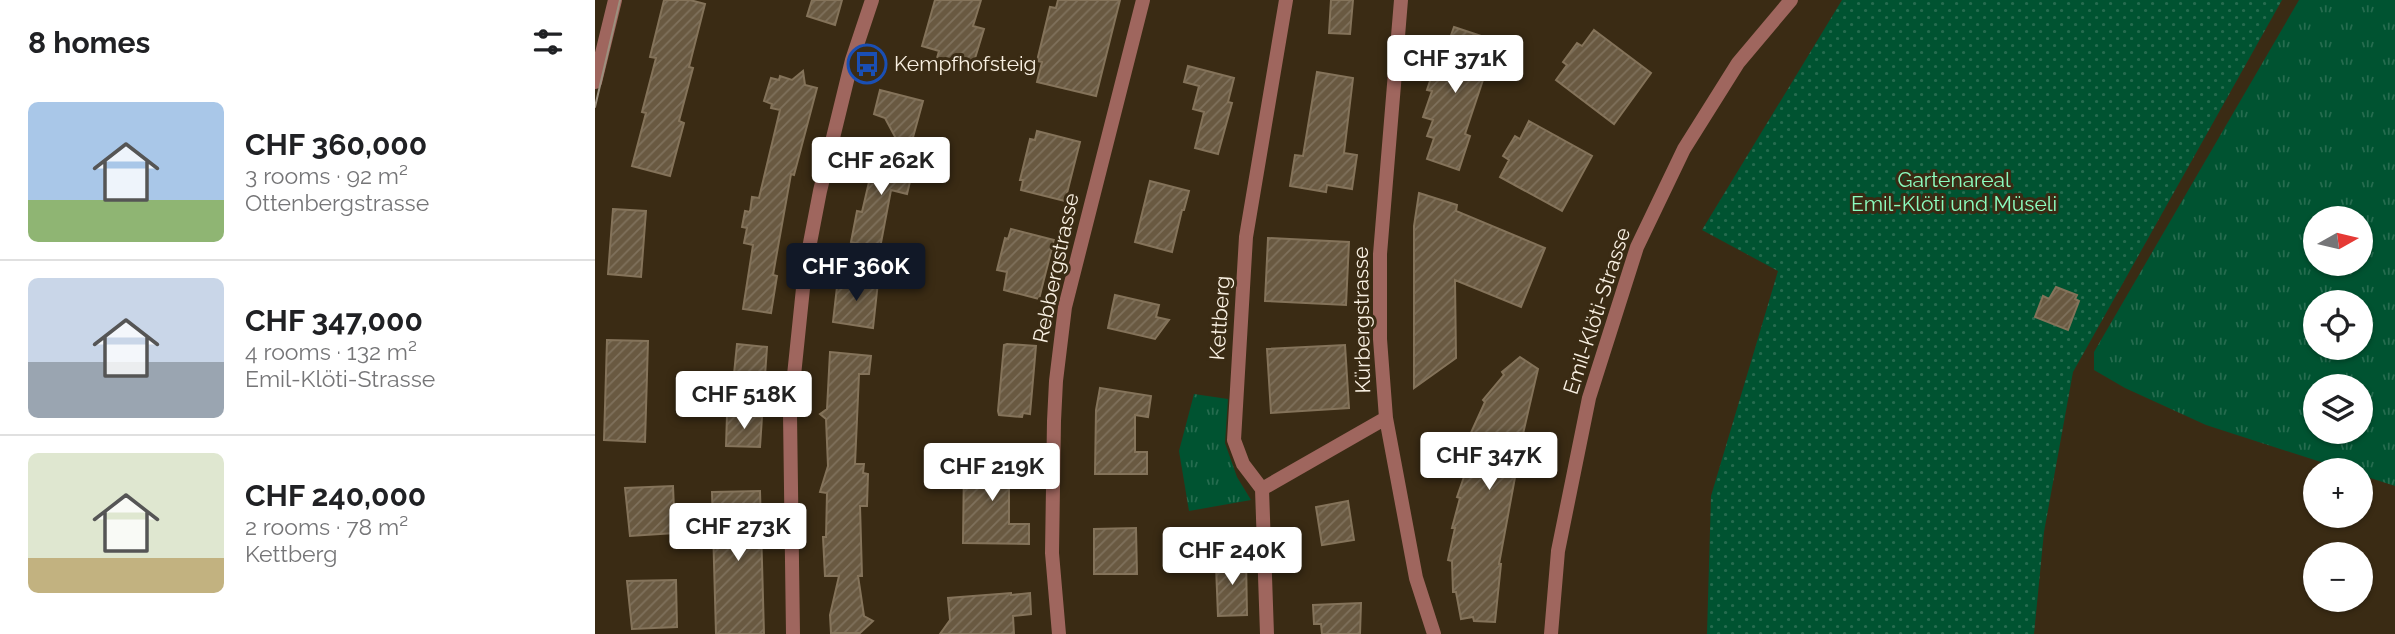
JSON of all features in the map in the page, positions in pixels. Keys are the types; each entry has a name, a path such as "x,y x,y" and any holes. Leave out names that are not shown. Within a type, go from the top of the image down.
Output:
{"street":[{"path":"595,82 615,0"},
{"path":"793,634 790,414 805,268 820,191 852,60 871,0"},
{"name":"Rebbergstrasse","path":"1059,634 1052,527 1056,381 1064,318 1143,0"},
{"name":"Kettberg","path":"1262,489 1243,464 1234,440 1235,411 1246,237 1286,0"},
{"name":"Kürbergstrasse","path":"1401,0 1380,254 1380,339 1386,418 1416,578 1434,634"},
{"name":"Emil-Klöti-Strasse","path":"1551,634 1558,551 1589,398 1637,247 1684,149 1738,63 1791,0"},
{"path":"1267,634 1262,489 1386,418"}],"green space":[{"name":"Gartenareal Emil-Klöti und Müseli","path":"1842,0 2282,0 2073,372 2044,532 2034,634 1707,634 1711,496 1778,271 1702,230"},
{"path":"2299,0 2395,0 2395,486 2373,479 2373,458 2309,458 2206,425 2125,388 2094,370 2094,352"},
{"path":"1194,394 1228,399 1225,443 1237,477 1251,500 1189,511 1179,451"}],"building":[{"path":"664,0 690,0 705,4 689,67 693,68 679,121 684,123 670,176 632,166 646,113 642,112 656,58 650,57"},
{"path":"812,0 842,0 835,25 807,16"},
{"path":"935,0 981,0 973,26 984,29 972,68 937,58 939,51 922,46"},
{"path":"1058,0 1120,0 1096,96 1037,82 1042,62 1037,61 1050,7 1056,8"},
{"path":"1331,0 1353,0 1350,34 1329,33"},
{"path":"1454,27 1493,40 1485,64 1488,65 1465,134 1470,136 1459,170 1427,159 1434,138 1427,136 1433,120 1423,117 1432,91 1427,90 1440,51 1445,52"},
{"path":"1594,30 1651,73 1614,124 1556,80 1567,65 1563,62 1577,43 1582,46"},
{"path":"1188,66 1234,78 1228,102 1232,103 1218,154 1195,148 1204,112 1193,109 1199,86 1184,82"},
{"path":"803,71 805,85 817,88 794,175 791,174 773,275 777,276 771,313 743,309 753,245 744,243 747,228 742,227 745,211 750,212 752,197 759,198 780,110 771,108 772,104 764,101 771,78 779,80 780,76 792,80"},
{"path":"1317,72 1353,78 1344,153 1357,155 1352,189 1327,185 1326,192 1290,186 1295,155 1303,156"},
{"path":"880,90 923,101 907,159 885,118 874,114"},
{"path":"1529,121 1592,156 1562,211 1500,177 1509,160 1503,156 1515,136 1520,139"},
{"path":"1037,131 1080,142 1065,201 1021,190 1023,180 1020,180 1030,139 1035,140"},
{"path":"876,152 915,161 907,194 891,190 880,248 851,242 857,211 862,212"},
{"path":"1150,181 1189,191 1172,252 1135,242"},
{"path":"1419,193 1457,205 1456,211 1545,248 1521,307 1455,280 1456,358 1414,388 1414,226"},
{"path":"613,209 646,211 641,277 608,274"},
{"path":"1011,229 1054,240 1039,299 1004,290 1007,272 997,270 1005,238 1008,239"},
{"path":"1268,238 1349,242 1346,305 1265,301"},
{"path":"838,278 878,282 873,328 833,322"},
{"path":"2056,287 2077,295 2075,299 2079,301 2068,330 2035,317 2043,296 2049,299"},
{"path":"1115,295 1159,305 1156,317 1169,320 1155,339 1108,328"},
{"path":"607,340 648,341 645,442 604,440"},
{"path":"737,344 767,347 765,376 734,374"},
{"path":"1004,345 1036,346 1030,414 1023,413 1022,417 999,415 998,411"},
{"path":"1345,345 1349,408 1271,413 1267,349"},
{"path":"830,352 871,356 869,374 859,374 855,464 864,464 863,473 868,474 867,506 860,506 862,576 858,576 864,616 873,621 860,633 831,633 830,615 839,576 825,576 823,537 826,537 827,493 820,492 828,466 826,419 820,414 827,409"},
{"path":"1520,357 1538,369 1499,564 1495,622 1474,621 1473,617 1461,619 1456,592 1453,592 1452,561 1448,560 1455,528 1452,528 1460,498 1457,497 1467,468 1463,467 1473,436 1470,435 1485,402 1483,400 1504,375 1502,372"},
{"path":"1100,388 1151,396 1148,417 1135,415 1135,452 1147,452 1147,474 1095,474 1096,410"},
{"path":"727,415 762,417 760,447 726,446"},
{"path":"964,462 1029,462 1029,480 1009,480 1009,524 1029,524 1029,544 963,543"},
{"path":"673,486 675,533 630,536 625,488"},
{"path":"760,491 764,634 716,634 712,492"},
{"path":"1348,501 1354,540 1322,545 1316,507"},
{"path":"1136,528 1137,574 1094,574 1094,529"},
{"path":"1222,557 1246,557 1247,615 1218,616 1216,566 1222,565"},
{"path":"676,580 677,627 632,629 627,581"},
{"path":"1030,593 1031,614 1013,616 1014,634 940,634 950,620 948,598"},
{"path":"1361,603 1360,634 1322,634 1321,624 1314,624 1313,605"}],"tram line":[{"path":"595,107 620,0"}],"place":[{"name":"Kempfhofsteig","path":"867,64"}]}
